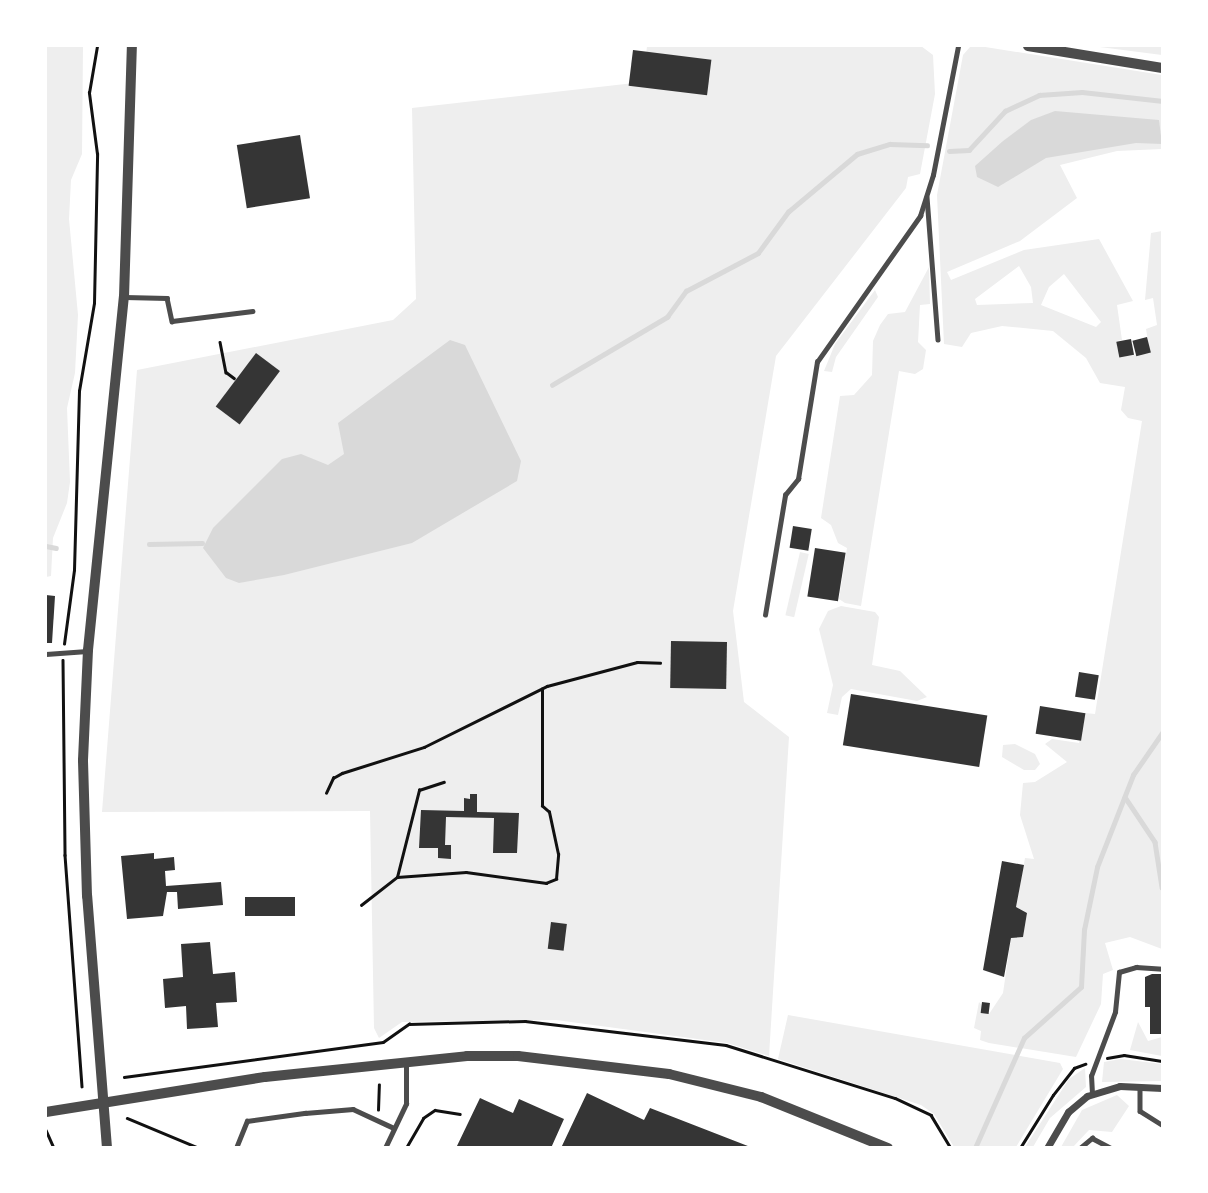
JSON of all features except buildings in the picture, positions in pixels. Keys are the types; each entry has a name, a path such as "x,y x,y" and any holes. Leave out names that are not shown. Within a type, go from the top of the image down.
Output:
{"street":[{"path":"107,1147 84,846 88,650 124,297 132,46"},
{"path":"1028,46 1163,68"},
{"path":"46,1112 103,1100 406,1062 518,1056 669,1074 761,1097 888,1147"},
{"path":"1047,1147 1068,1112 1092,1094 1140,1087 1163,1087"}],"lane":[{"path":"765,615 785,495 798,479 817,362 895,256 920,216 927,197 958,46"},
{"path":"927,197 938,340"},
{"path":"124,297 167,298 172,321 252,311"},
{"path":"46,654 88,650"},
{"path":"1092,1094 1091,1076 1115,1012 1119,972 1136,967 1163,969"},
{"path":"385,1147 408,1090 406,1062"},
{"path":"1140,1087 1140,1111 1163,1125"},
{"path":"236,1147 247,1121 339,1109 354,1109 394,1128"},
{"path":"1080,1147 1092,1139 1111,1147"}],"path":[{"path":"64,647 74,570 79,391 94,303 97,154 89,93 97,46"},
{"path":"220,342 226,372 233,377"},
{"path":"62,660 65,855 82,1086"},
{"path":"326,793 332,778 342,773 424,747 542,689 603,670 660,663"},
{"path":"361,905 397,877 466,872 546,883 556,879 558,854 549,812 542,806 542,689"},
{"path":"397,877 419,790 444,782"},
{"path":"1107,1059 1124,1055 1163,1061"},
{"path":"1020,1147 1053,1095 1074,1068 1085,1064"},
{"path":"375,1119 379,1085"},
{"path":"406,1147 423,1118 435,1110 460,1114"},
{"path":"127,1118 199,1147"},
{"path":"46,1130 54,1147"}],"shaded area":[{"path":"46,46 83,46 82,154 71,180 69,219 78,315 75,373 67,408 70,482 67,503 53,538 51,576 46,577"},
{"path":"647,46 921,46 933,55 935,94 920,174 908,177 906,188 776,356 733,611 744,702 789,737 769,1056 727,1043 556,1020 402,1022 379,1038 374,1028 370,811 102,812 137,370 393,320 416,299 412,108 643,82"},
{"path":"979,46 1162,75 1162,149 1117,151 1060,165 1077,198 1020,241 947,272 951,280 1024,250 1099,239 1133,301 1117,305 1122,340 1116,341 1119,357 1150,353 1146,329 1157,325 1153,298 1145,300 1151,233 1162,231 1162,949 1130,937 1105,943 1113,970 1103,974 1101,1004 1076,1057 989,1043 980,1040 981,1031 974,1028 979,1002 989,1014 1003,993 1011,938 1023,936 1027,913 1016,907 1025,858 1034,859 1020,815 1023,783 1035,782 1067,762 1045,744 1052,739 1079,743 1085,713 1095,714 1142,421 1128,418 1121,410 1125,387 1100,383 1086,358 1053,331 1002,326 971,333 962,347 944,344 937,195 963,55 970,47","holes":["1019,266 1031,287 1033,303 977,305 975,299","1064,274 1101,322 1096,327 1041,305 1049,287"]},
{"path":"1092,46 1162,46 1162,55"},
{"path":"1055,111 1159,120 1162,144 1136,143 1046,158 998,187 977,177 975,166 1003,141 1031,120"},
{"path":"929,267 930,304 920,305 918,342 926,350 923,369 915,374 899,371 861,606 845,603 839,599 847,548 838,543 831,525 821,518 840,396 854,395 872,375 873,341 880,325 888,314 905,312"},
{"path":"875,290 878,297 836,357 832,372 824,371 835,344"},
{"path":"450,340 465,345 521,461 517,481 412,543 284,575 239,583 226,578 203,548 213,528 282,459 301,454 328,465 344,454 338,423"},
{"path":"800,552 809,554 794,617 785,615"},
{"path":"841,606 875,612 879,617 872,665 900,671 927,697 917,701 851,689 842,697 838,715 827,713 833,685 819,629 828,611"},
{"path":"1015,744 1035,754 1040,764 1035,770 1024,770 1002,757 1003,745"},
{"path":"788,1015 1060,1063 1063,1069 1016,1147 954,1147 934,1114 921,1105 778,1059"},
{"path":"1138,1022 1148,1041 1162,1037 1162,1056 1130,1050"},
{"path":"1121,1059 1162,1064 1162,1081 1102,1082 1104,1062"},
{"path":"1085,1068 1086,1087 1050,1118 1033,1147 1025,1147 1069,1079"},
{"path":"1117,1095 1129,1106 1112,1132 1089,1130 1073,1147 1061,1147 1082,1110"}],"waterway":[{"path":"949,151 969,150 1005,111 1039,95 1082,92 1162,101"},
{"path":"552,385 667,317 686,291 758,253 788,212 857,154 890,144 927,145"},
{"path":"149,544 202,543"},
{"path":"46,546 56,548"},
{"path":"975,1148 1024,1038 1081,987 1084,930 1097,867 1133,775 1162,733"},
{"path":"1125,797 1155,842 1162,887"}]}
